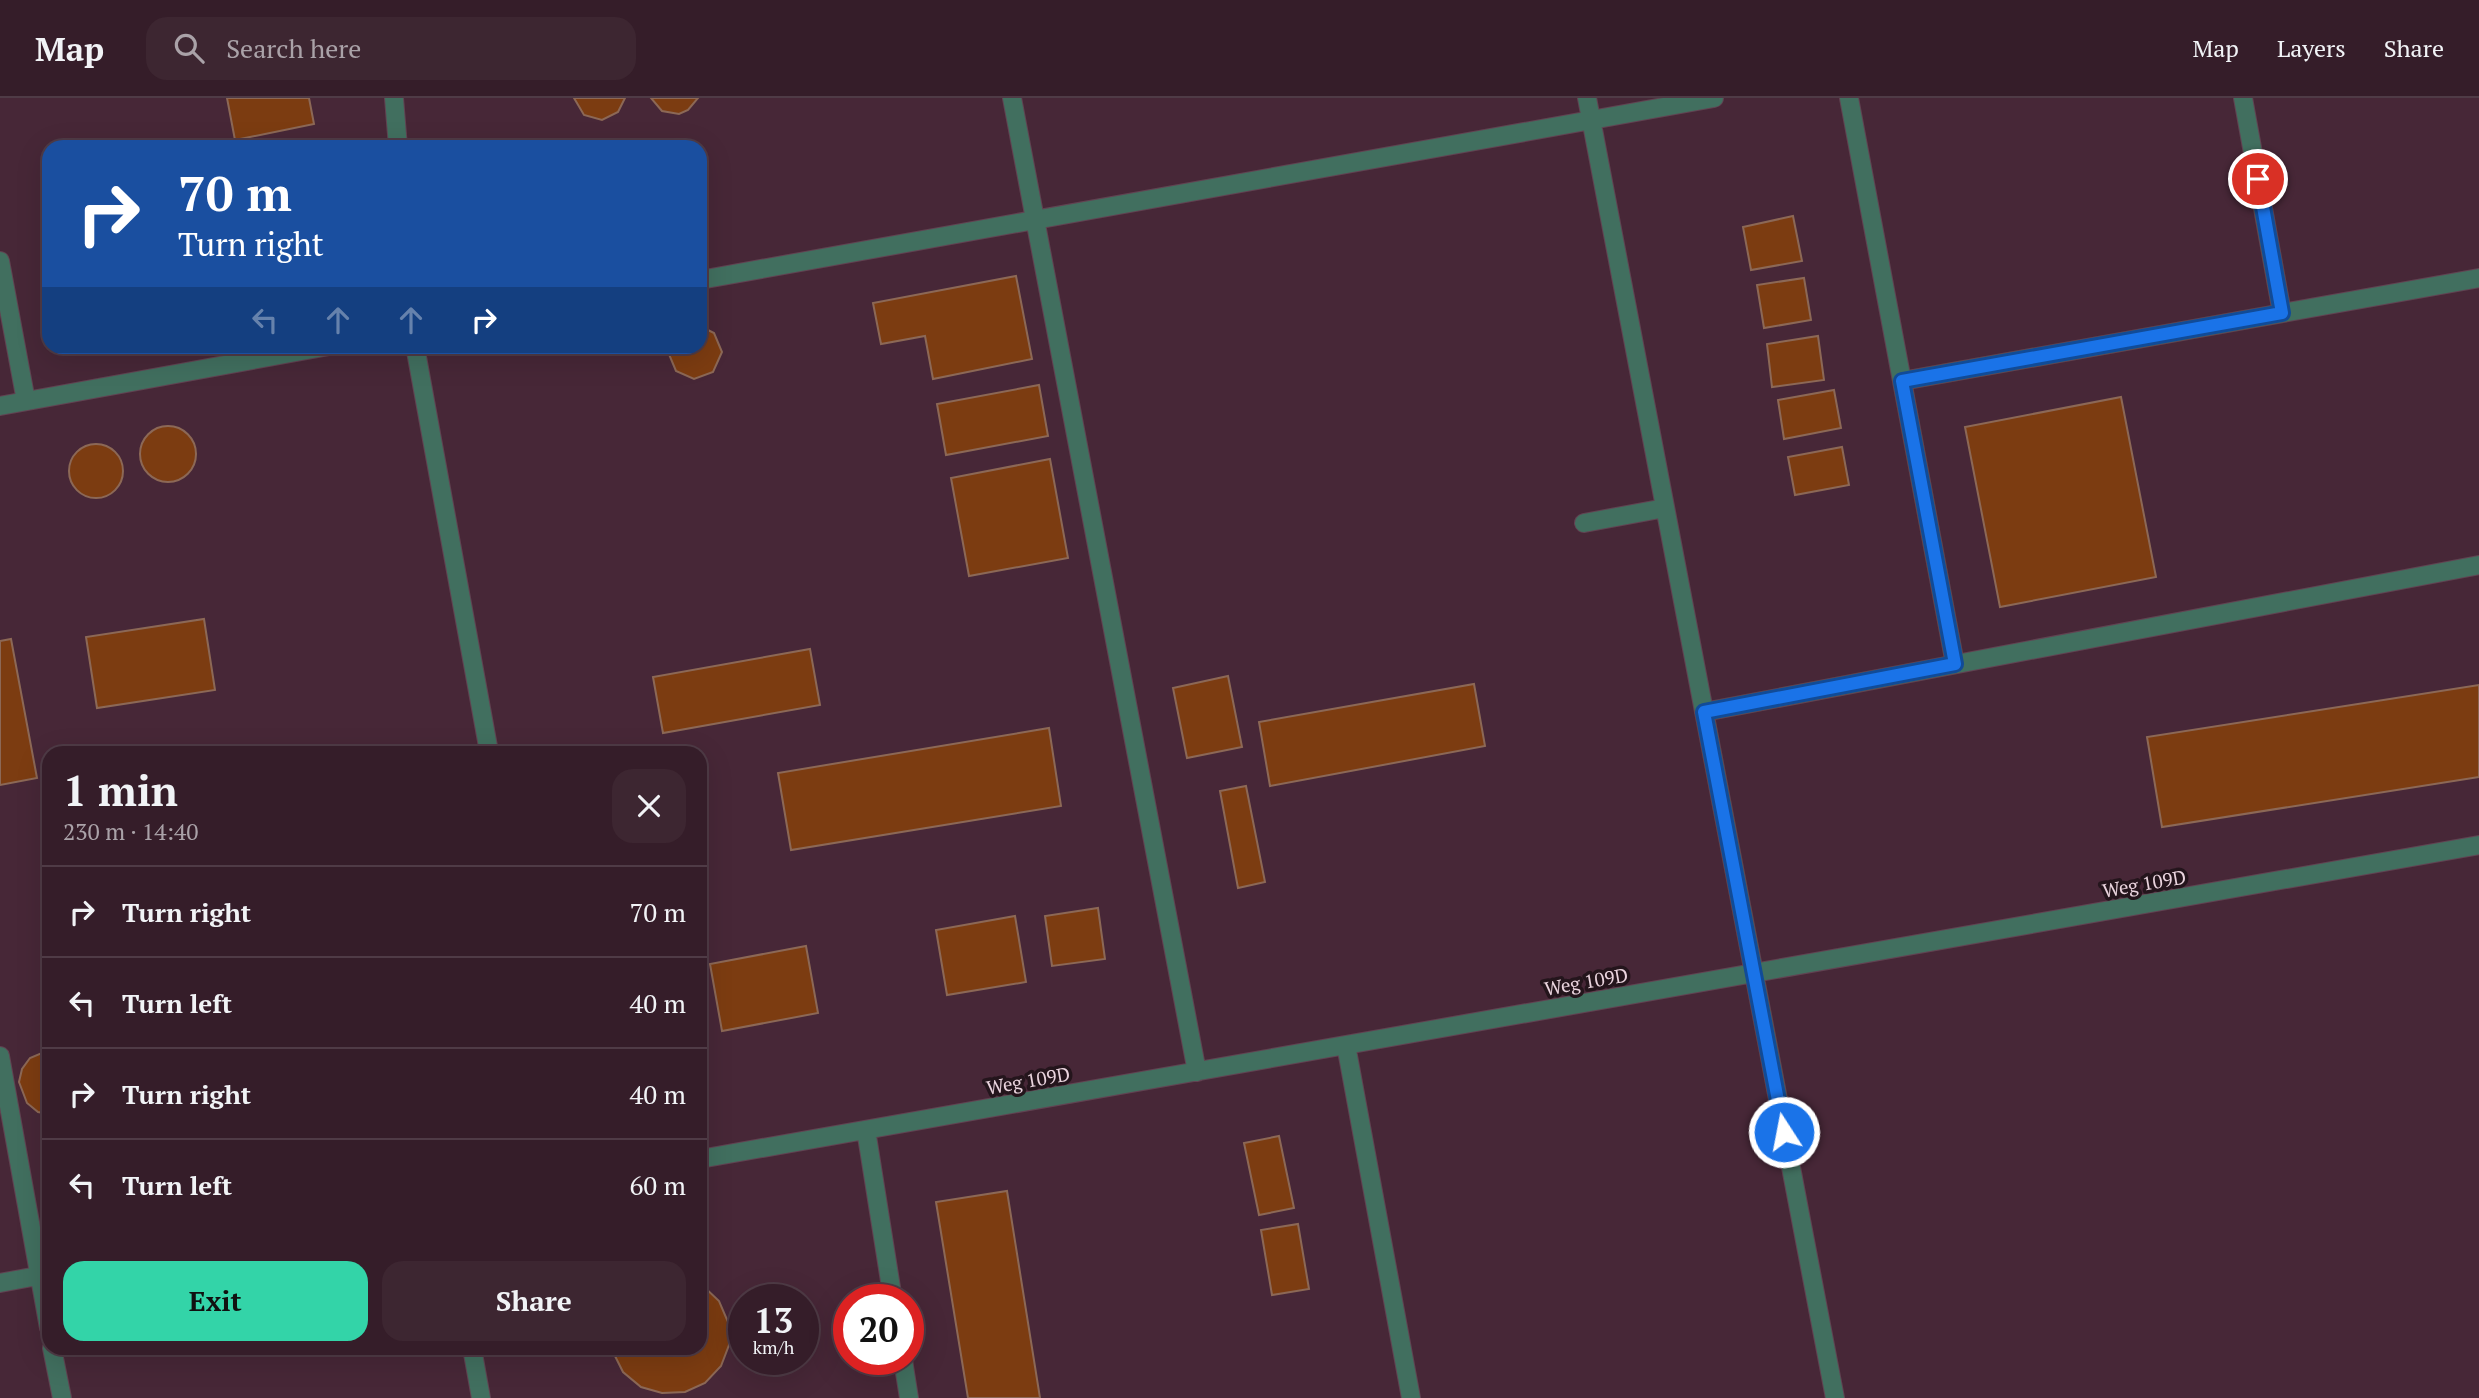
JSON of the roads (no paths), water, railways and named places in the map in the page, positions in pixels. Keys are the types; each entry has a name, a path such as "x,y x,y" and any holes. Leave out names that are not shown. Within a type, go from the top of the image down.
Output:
{"lane":[{"path":"394,98 397,140"},
{"path":"1012,98 1196,1072"},
{"path":"1587,98 1835,1398"},
{"path":"707,279 1714,98"},
{"path":"1849,98 1955,664"},
{"path":"2242,98 2282,313"},
{"path":"0,261 26,401"},
{"path":"1902,381 2479,278"},
{"path":"0,406 285,354"},
{"path":"416,354 488,746"},
{"path":"1584,523 1665,508"},
{"path":"1704,712 2479,565"},
{"name":"Weg 109D","path":"707,1158 2479,845"},
{"path":"1346,1045 1411,1398"},
{"path":"0,1056 42,1265"},
{"path":"866,1130 891,1284"},
{"path":"0,1283 42,1275"},
{"path":"53,1355 62,1398"},
{"path":"473,1355 481,1398"},
{"path":"905,1375 909,1398"}]}
